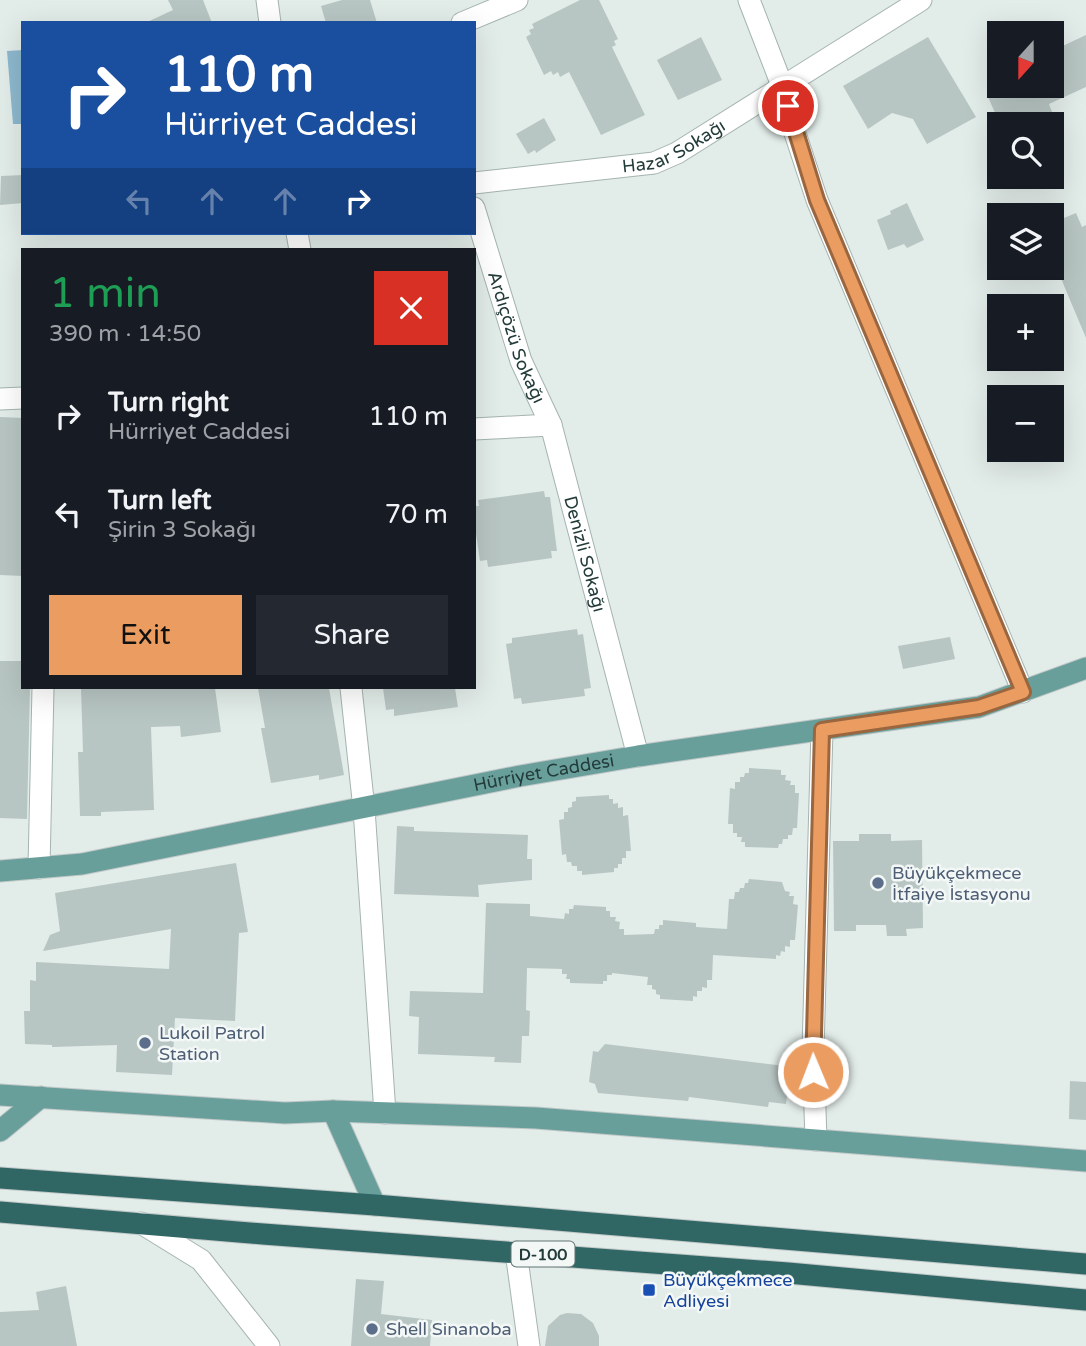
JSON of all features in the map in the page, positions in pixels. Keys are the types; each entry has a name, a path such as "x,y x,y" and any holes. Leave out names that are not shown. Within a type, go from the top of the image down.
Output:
{"highway":[{"name":"D-100","path":"0,1178 375,1205 1086,1264"},
{"name":"D-100","path":"0,1212 788,1273 1086,1300"}],"main road":[{"name":"Hürriyet Caddesi","path":"0,871 82,864 520,776 638,756 979,707 1086,668"},
{"path":"0,1095 285,1113 333,1111 536,1118 1086,1161"},
{"path":"0,1131 41,1097"},
{"path":"333,1111 375,1205"}],"street":[{"path":"267,0 270,21"},
{"path":"467,21 517,0"},
{"path":"749,0 783,88 817,200 1023,692"},
{"name":"Hazar Sokağı","path":"476,183 654,163 677,153 921,0"},
{"name":"Ardıçözü Sokağı","path":"476,215 521,362 551,425"},
{"path":"0,399 21,398"},
{"path":"476,429 551,425"},
{"name":"Denizli Sokağı","path":"551,425 638,756"},
{"path":"39,867 43,689"},
{"path":"351,689 364,809 385,1113"},
{"path":"816,1140 813,1050 822,730"},
{"path":"141,1223 201,1260 269,1346"},
{"path":"516,1252 529,1346"}],"water":[{"path":"21,50 21,124 13,124 7,51"}],"building":[{"path":"168,0 203,0 211,21 149,21 173,10"},
{"path":"342,0 370,0 376,21 325,21 321,6"},
{"path":"580,0 599,0 618,39 612,47 645,115 601,135 569,72 560,77 558,72 553,75 551,71 544,75 526,37 531,34 529,30 534,28 532,24"},
{"path":"1086,35 1086,87 1064,97 1064,45"},
{"path":"701,37 722,80 678,100 657,60"},
{"path":"928,37 976,117 927,144 913,119 892,113 868,129 843,86"},
{"path":"988,98 1062,98 1049,104 1052,112 995,112"},
{"path":"544,118 556,140 536,153 535,150 528,154 516,134"},
{"path":"21,175 21,203 0,205 1,176"},
{"path":"907,203 924,240 907,248 904,244 888,250 877,220"},
{"path":"1076,213 1082,227 1086,225 1086,338 1062,280 1064,280 1064,218"},
{"path":"0,417 21,418 21,576 0,575"},
{"path":"544,491 545,497 550,497 557,551 551,551 552,558 488,567 487,560 480,561 476,534 478,500"},
{"path":"577,629 578,635 583,634 591,688 584,689 585,696 522,704 521,698 514,699 506,644 512,643 512,638"},
{"path":"950,637 955,659 903,669 898,646"},
{"path":"0,661 21,661 21,689 30,689 27,819 0,818"},
{"path":"81,689 215,689 221,732 181,737 180,726 151,727 154,810 101,812 101,816 80,816 78,752 83,752"},
{"path":"258,689 329,689 344,775 319,780 319,775 271,783 261,728 265,728"},
{"path":"383,689 455,689 458,707 394,716 394,709 386,710"},
{"path":"749,768 781,770 781,775 786,775 785,780 791,781 790,785 795,785 795,793 799,793 797,828 793,828 792,835 783,839 778,848 745,847 745,842 741,842 742,837 733,833 733,824 728,824 730,788 735,789 735,782 740,782 740,777 749,773"},
{"path":"609,795 613,804 618,803 618,808 623,807 623,816 628,815 631,851 626,851 626,858 622,858 622,864 614,868 614,872 582,875 582,871 577,871 577,866 567,862 566,854 562,855 559,820 564,819 564,812 568,812 568,808 572,807 576,797"},
{"path":"397,826 414,827 414,831 528,835 527,859 532,859 532,880 478,885 479,897 394,894"},
{"name":"Büyükçekmece İtfaiye İstasyonu","path":"859,834 891,834 891,841 922,840 923,928 906,929 907,936 887,936 886,925 856,925 856,931 834,931 833,841 859,841"},
{"path":"236,863 248,932 239,933 235,1021 175,1018 172,1075 116,1072 117,1045 52,1047 25,1044 24,1011 30,1011 30,980 36,981 36,962 169,969 171,929 43,951 50,935 60,931 55,893"},
{"path":"749,879 782,882 785,891 790,892 789,896 794,896 793,904 798,905 795,940 790,940 790,947 785,946 785,952 781,951 780,956 776,955 776,959 713,955 712,980 707,980 707,988 702,987 702,991 697,991 697,997 693,996 693,1001 660,999 652,985 647,985 648,977 612,973 607,975 607,981 603,981 603,984 570,983 570,979 566,979 567,974 562,974 562,969 527,968 526,1010 530,1011 529,1036 522,1036 521,1063 494,1062 495,1057 418,1054 419,1017 409,1016 410,991 483,993 486,903 530,904 530,916 564,919 565,913 569,914 569,909 573,909 574,905 606,907 606,911 610,911 610,917 616,917 615,921 620,922 619,929 624,929 624,935 654,934 659,925 663,925 663,920 696,923 696,927 727,929 729,899 734,899 735,892 744,888"},
{"path":"605,1044 785,1066 784,1069 790,1070 786,1104 769,1102 768,1107 689,1097 688,1101 598,1093 595,1084 589,1082 593,1051 598,1052"},
{"path":"1070,1081 1086,1082 1086,1120 1069,1119"},
{"path":"356,1279 384,1281 381,1314 432,1320 430,1346 351,1346"},
{"path":"66,1286 77,1346 0,1346 0,1312 39,1310 36,1292"},
{"path":"581,1314 593,1323 599,1336 599,1346 545,1346 548,1326 560,1315"}],"place":[{"name":"Büyükçekmece İtfaiye İstasyonu","path":"878,883"},
{"name":"Lukoil Patrol Station","path":"145,1043"},
{"name":"Büyükçekmece Adliyesi","path":"649,1290"},
{"name":"Shell Sinanoba","path":"372,1329"}],"route":[{"path":"788,106 817,200 1023,692 979,707 822,730 813,1072"}]}
